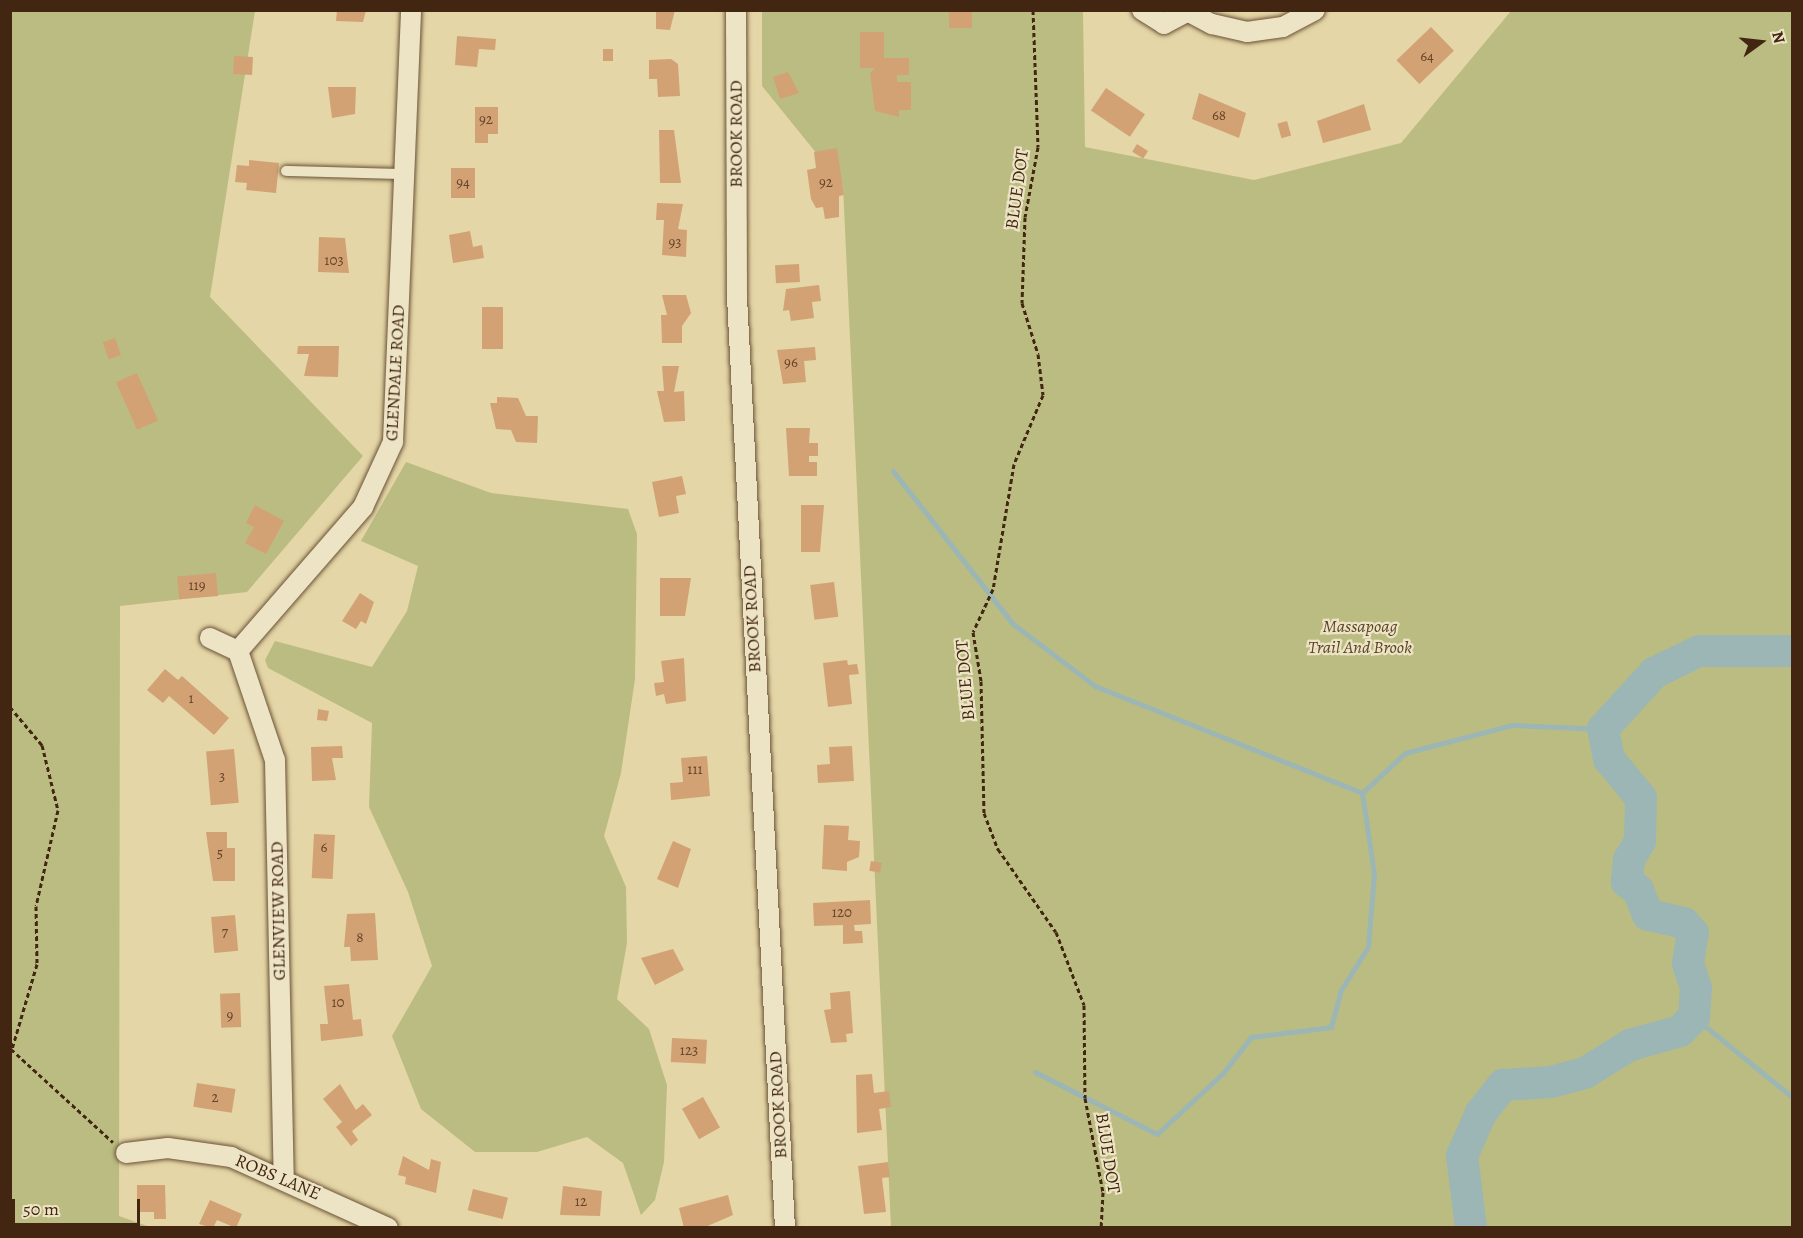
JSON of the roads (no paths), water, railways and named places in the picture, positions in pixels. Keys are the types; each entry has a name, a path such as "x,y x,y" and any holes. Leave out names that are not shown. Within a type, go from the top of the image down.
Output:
{"street":[{"name":"GLENDALE ROAD","path":"238,651 363,507 388,460 396,423 411,10"},
{"name":"BROOK ROAD","path":"735,10 737,309 785,1227"},
{"path":"1142,10 1164,24 1190,11 1212,24 1247,32 1283,27 1315,10"},
{"path":"210,638 238,651"},
{"name":"GLENVIEW ROAD","path":"238,651 275,760 284,1177"},
{"name":"ROBS LANE","path":"126,1152 199,1150 284,1177 388,1227"}],"lane":[{"path":"286,171 404,174"}],"waterway":[{"path":"893,471 1013,624 1095,686 1362,793 1405,753 1512,725 1603,729"},
{"path":"1471,1228 1462,1156 1481,1113 1503,1085 1551,1082 1585,1073 1630,1045 1680,1031 1694,1017 1696,988 1688,963 1693,933 1684,923 1648,915 1638,890 1627,882 1629,860 1640,841 1641,798 1609,759 1603,729 1654,673 1699,651 1792,651"},
{"path":"1035,1072 1157,1134 1223,1073 1251,1037 1331,1027 1341,990 1368,947 1374,874 1362,793"},
{"path":"1694,1017 1792,1097"}],"park label":[{"name":"Massapoag Trail And Brook","path":"1360,637"}]}
